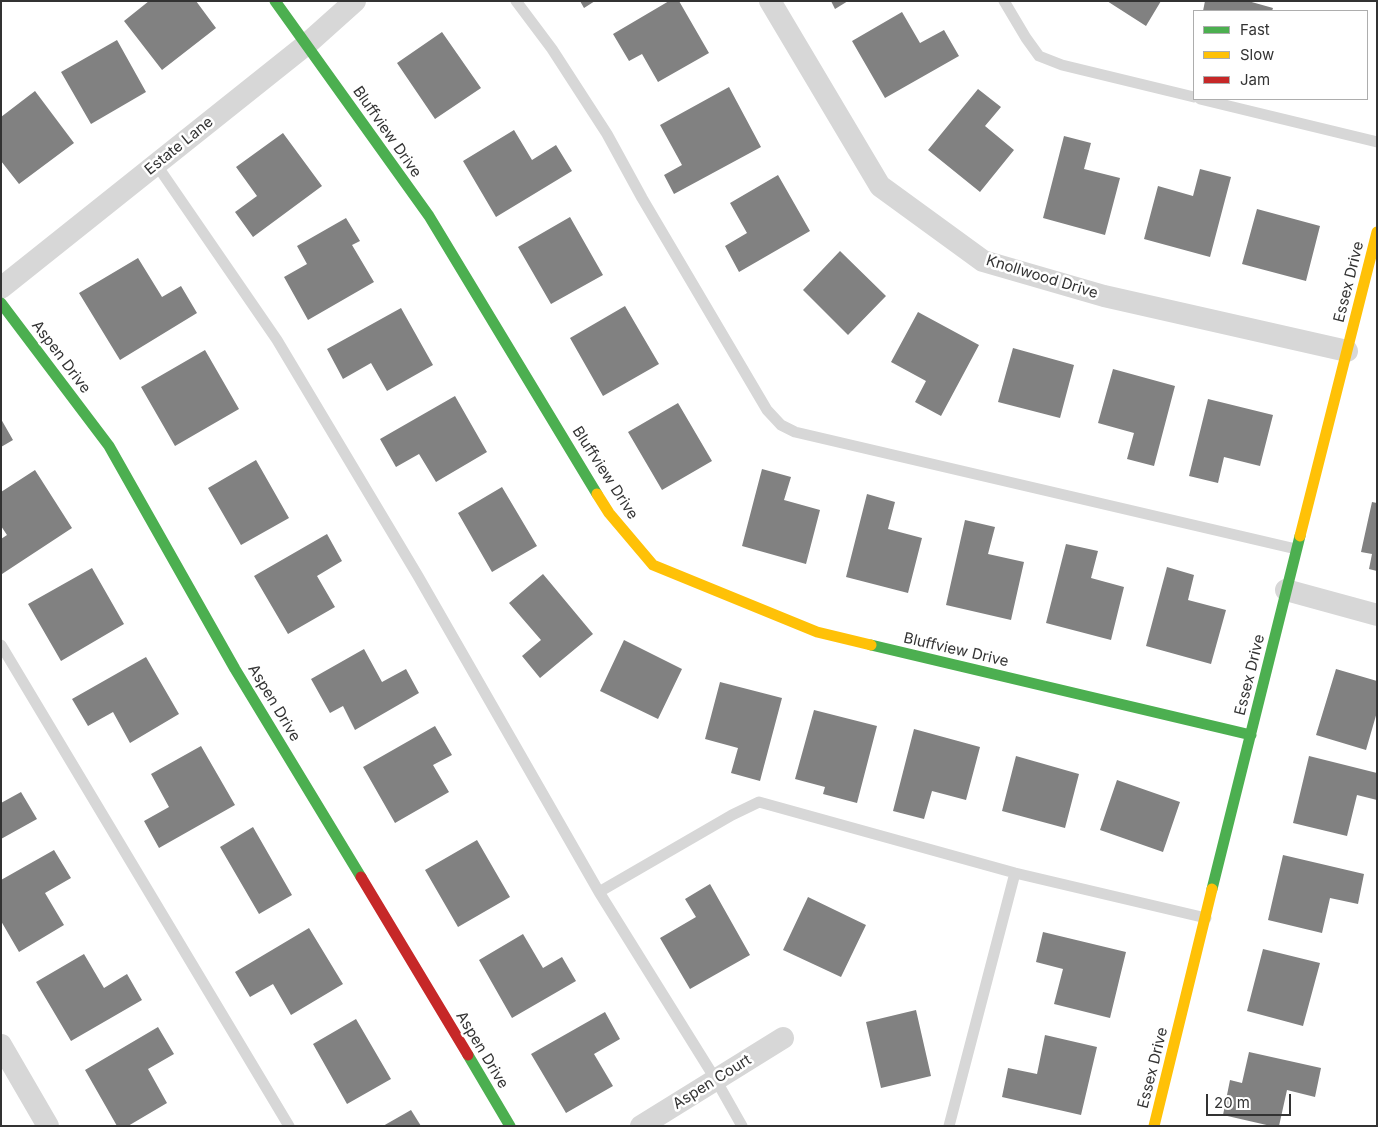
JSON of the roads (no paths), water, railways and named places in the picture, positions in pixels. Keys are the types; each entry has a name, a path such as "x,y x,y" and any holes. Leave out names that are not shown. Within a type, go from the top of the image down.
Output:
{"street":[{"name":"Bluffview Drive","path":"275,1 429,216 609,513 653,566 817,632 1251,735"},
{"name":"Estate Lane","path":"1,288 307,44 355,1"},
{"name":"Knollwood Drive","path":"770,1 880,186 983,261 1104,296 1347,351"},
{"name":"Essex Drive","path":"1154,1126 1296,549 1377,232"},
{"name":"Aspen Drive","path":"1,303 109,446 236,669 510,1126"},
{"path":"1286,590 1377,615"},
{"name":"Aspen Court","path":"641,1126 783,1038"},
{"path":"1,1044 48,1126"}],"lane":[{"path":"516,1 552,49 607,134 642,198 766,410 780,425 796,432 1296,549"},
{"path":"1004,1 1039,56 1062,65 1193,97"},
{"path":"1204,100 1377,142"},
{"path":"156,164 277,340 418,576 599,892 716,1080 742,1126"},
{"path":"1,645 289,1126"},
{"path":"599,892 732,815 759,802 1015,873 1206,918"},
{"path":"949,1126 1015,873"}]}
